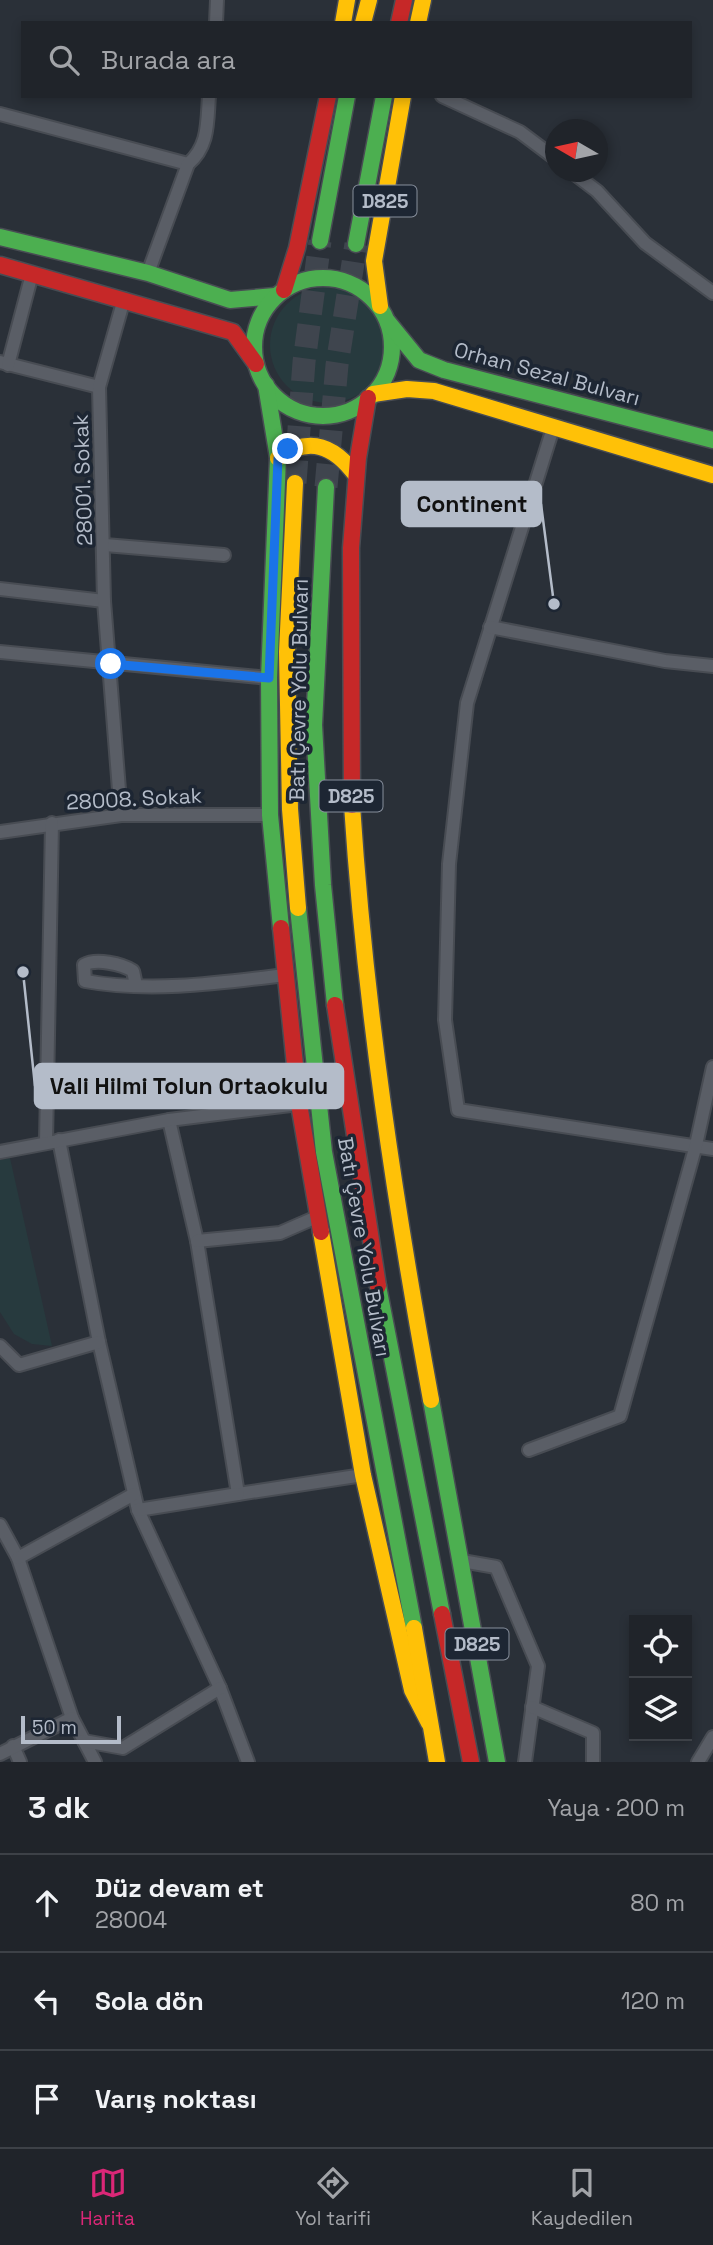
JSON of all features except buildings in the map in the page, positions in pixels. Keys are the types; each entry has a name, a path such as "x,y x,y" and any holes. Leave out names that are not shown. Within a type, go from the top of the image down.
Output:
{"main road":[{"path":"343,21 346,0"},
{"path":"364,21 369,0"},
{"path":"399,21 404,0"},
{"path":"418,21 423,0"},
{"path":"256,364 257,328 279,293 298,248 328,98"},
{"path":"320,241 346,98"},
{"path":"356,244 384,98"},
{"name":"D825","path":"380,306 374,261 403,98"},
{"path":"0,237 148,274 230,300 279,293"},
{"path":"0,265 233,332 256,364 266,385 279,400 297,411 317,416 338,414 357,407 371,396 407,389 434,390 713,475"},
{"name":"D825","path":"279,293 311,278 331,278 351,283 368,293 380,306 388,322 392,341 391,360 384,378 371,396 355,474 349,712 353,856 371,1050 497,1762"},
{"name":"Orhan Sezal Bulvarı","path":"388,322 419,360 444,370 713,440"},
{"path":"266,385 278,458 269,678 270,815 299,1104 363,1475 412,1690 436,1736"},
{"path":"278,458 288,449 320,444 336,450 355,474"},
{"name":"Batı Çevre Yolu Bulvarı","path":"295,483 287,652 290,809 305,996 324,1152 344,1269 436,1736 437,1762"},
{"name":"Batı Çevre Yolu Bulvarı","path":"327,487 317,647 314,757 329,967 372,1250 471,1762"}],"street":[{"path":"215,21 217,0"},
{"path":"148,274 188,164 199,154 206,139 209,98"},
{"path":"446,98 520,132 545,151"},
{"path":"0,114 188,164"},
{"path":"585,182 597,191 645,243 713,293"},
{"path":"32,274 4,363 99,387"},
{"name":"28001. Sokak","path":"121,815 104,601 105,544 99,387 124,299"},
{"path":"553,428 467,703 449,864 445,1020 457,1110 713,1149"},
{"path":"105,544 224,555"},
{"path":"0,589 104,601"},
{"path":"490,627 665,661 713,666"},
{"path":"0,652 269,678"},
{"name":"28008. Sokak","path":"0,832 121,815 270,815"},
{"path":"52,823 52,1141 138,1510 220,1688 248,1762"},
{"path":"136,985 133,971 128,967 97,961 83,965 85,981 110,985 134,986 218,983 285,975"},
{"path":"529,1450 620,1416 696,1145 713,1067"},
{"path":"0,1152 169,1120 299,1104"},
{"path":"169,1120 197,1241 238,1494"},
{"path":"197,1241 280,1233 319,1216"},
{"path":"1,1348 19,1364 99,1342"},
{"path":"138,1510 363,1475"},
{"path":"18,1558 134,1494"},
{"path":"0,1525 18,1558 72,1718 95,1762"},
{"path":"461,1561 496,1567 538,1666 525,1762"},
{"path":"84,1741 123,1748 220,1688"},
{"path":"533,1707 593,1733 593,1762"},
{"path":"0,1754 72,1718"},
{"path":"698,1762 713,1737"},
{"path":"13,1746 20,1762"},
{"path":"123,1748 129,1762"}],"green space":[{"path":"328,287 350,291 369,304 382,323 386,345 382,367 369,386 350,399 328,403 306,399 287,386 274,367 270,345 274,323 287,304 306,291"},
{"path":"10,1158 52,1346 32,1344 14,1334 0,1312 0,1160"}],"tunnel":[{"path":"295,483 304,362 320,241"},
{"path":"326,487 337,365 356,244"}],"traffic: fast":[{"path":"320,241 347,98"},
{"path":"356,244 384,98"},
{"path":"0,237 148,273 230,300 275,296"},
{"path":"323,278 349,283 372,298 387,321 392,347 387,373 372,396 349,411 323,416 297,411 274,396 259,373 254,347 259,321 274,298 297,283 323,278"},
{"path":"388,322 419,360 444,370 713,440"},
{"path":"266,385 278,458 269,678 270,815 281,928"},
{"path":"326,487 314,725 323,885 335,1005"},
{"path":"298,908 324,1152 414,1628"},
{"path":"378,1286 442,1614"},
{"path":"431,1400 497,1762"}],"traffic: slow":[{"path":"343,21 347,0"},
{"path":"364,21 369,0"},
{"path":"418,21 423,0"},
{"path":"380,306 374,261 403,98"},
{"path":"373,394 407,389 434,391 713,475"},
{"path":"278,458 300,447 320,447 338,456 355,474"},
{"path":"295,483 287,652 290,809 298,908"},
{"path":"352,805 373,1030 405,1252 431,1400"},
{"path":"321,1232 363,1475 412,1690 429,1723"},
{"path":"414,1628 437,1762"}],"traffic: jam":[{"path":"399,21 404,0"},
{"path":"284,290 297,248 328,98"},
{"path":"0,265 233,332 256,364"},
{"path":"352,805 351,548 358,458 368,398"},
{"path":"281,928 299,1104 321,1232"},
{"path":"335,1005 378,1286"},
{"path":"442,1614 471,1762"}],"place":[{"name":"Continent","path":"554,604"},
{"name":"Vali Hilmi Tolun Ortaokulu","path":"23,972"}],"route":[{"path":"111,664 269,678 278,458 288,449"}]}
